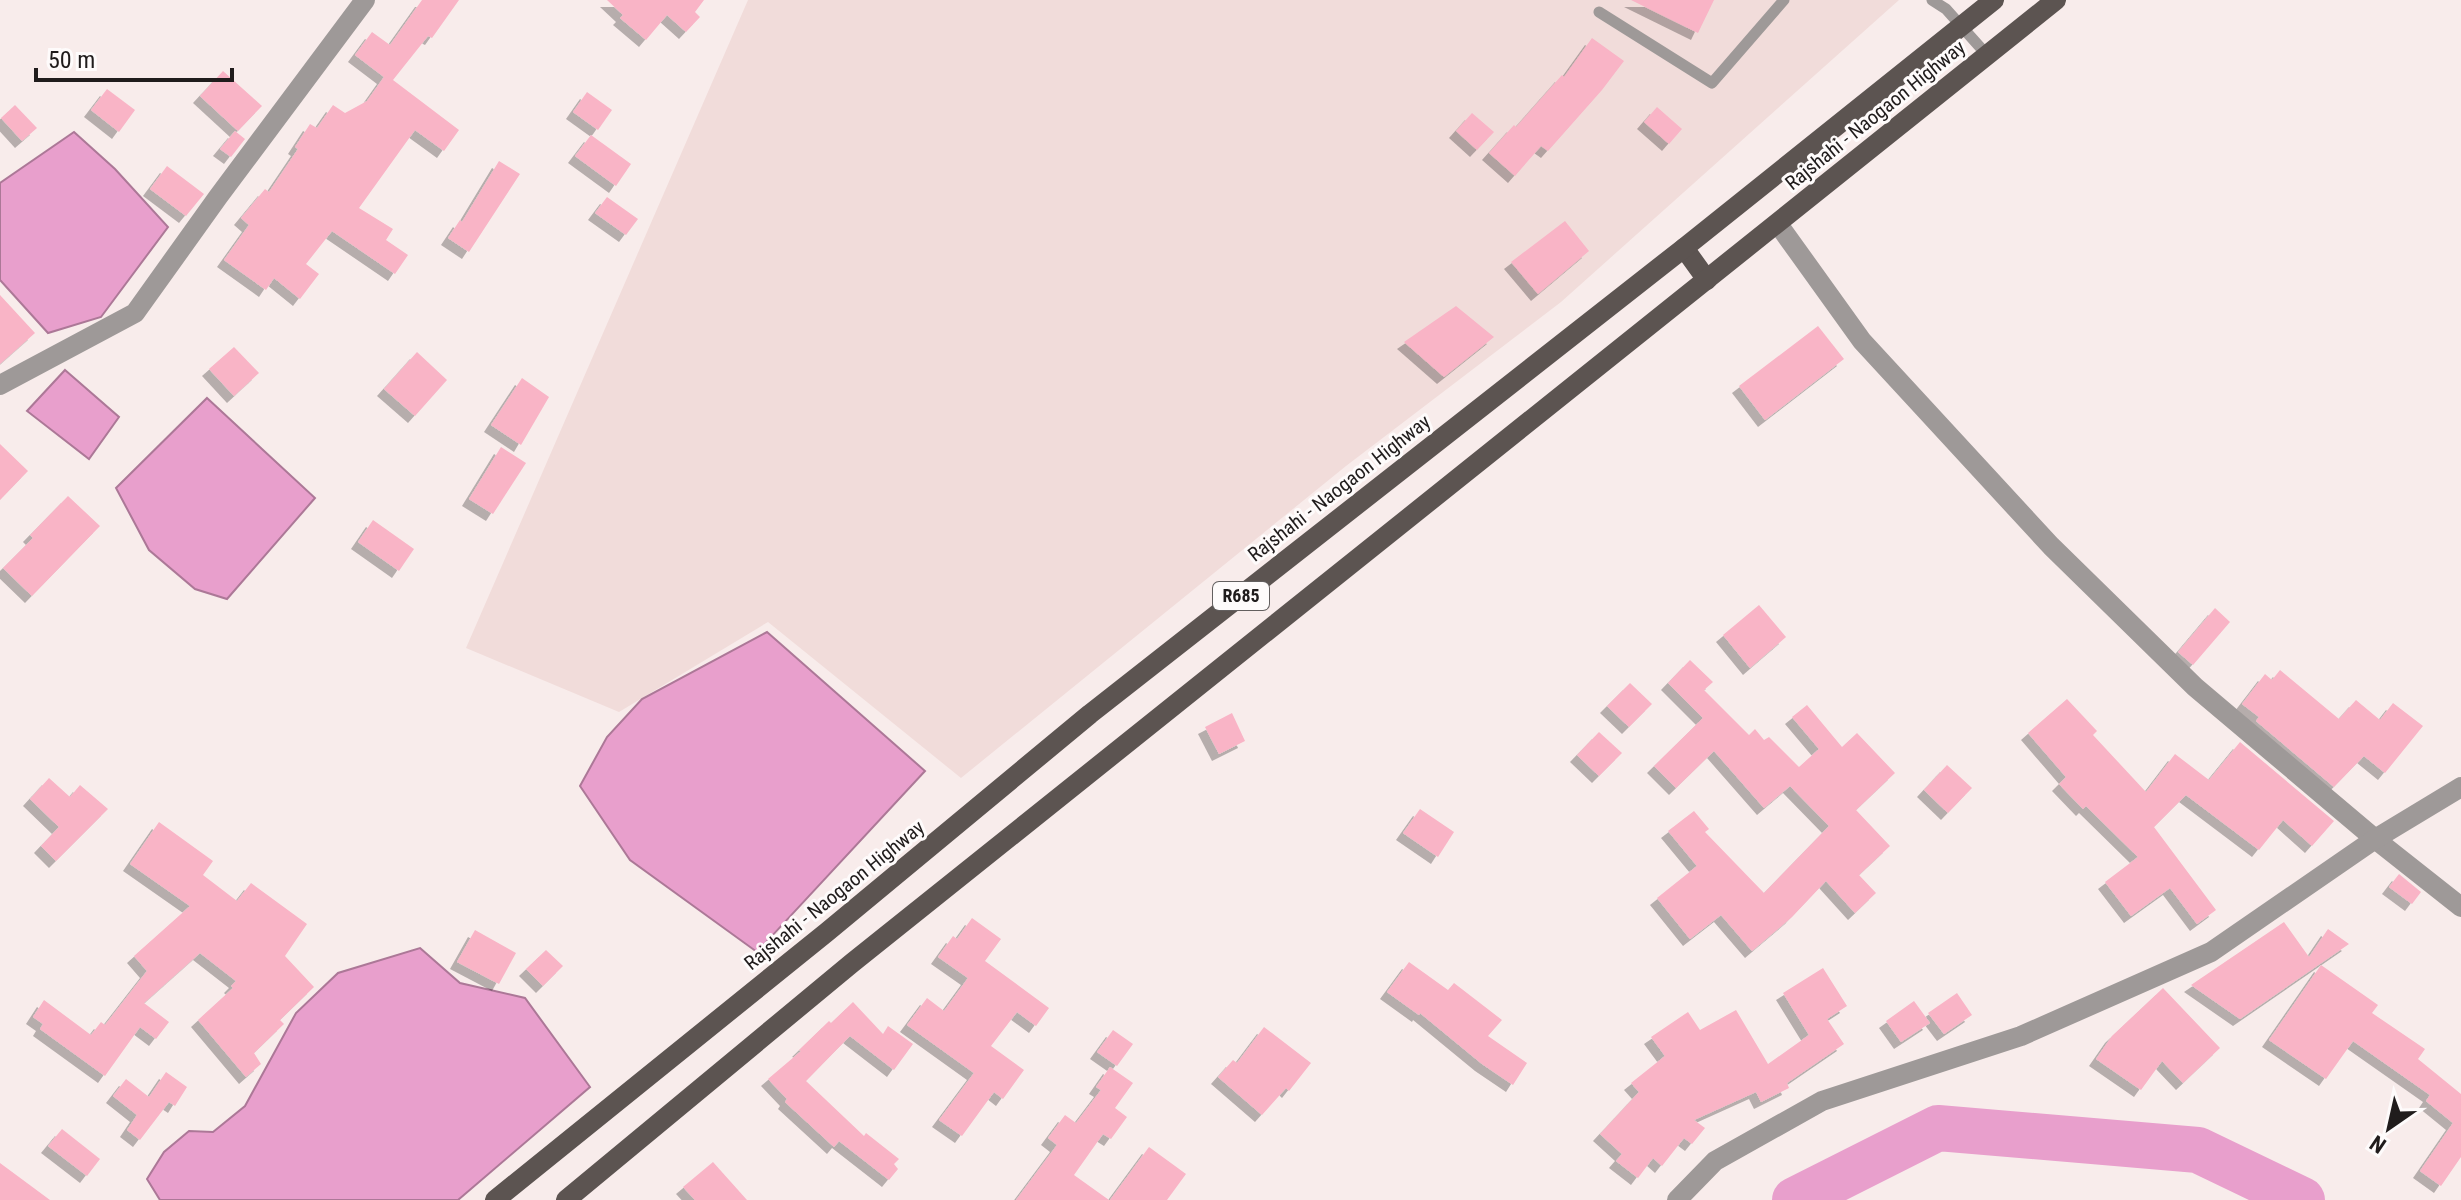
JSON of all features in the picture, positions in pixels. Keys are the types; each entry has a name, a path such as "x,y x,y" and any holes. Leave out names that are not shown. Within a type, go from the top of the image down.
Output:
{"main road":[{"name":"Rajshahi - Naogaon Highway","path":"495,1200 827,932 1090,714 1684,248 1994,0"},
{"name":"Rajshahi - Naogaon Highway","path":"566,1200 876,943 2056,0"},
{"path":"1684,248 1707,280"}],"street":[{"path":"0,385 135,313 365,0"},
{"path":"1778,224 1862,341 2051,546 2195,687 2375,839 2461,907"},
{"path":"1677,1200 1715,1161 1822,1101 2021,1036 2211,952 2375,839 2461,787"}],"lane":[{"path":"1599,12 1712,83 1784,0"},
{"path":"1932,0 1946,9 1987,55"}],"shaded area":[{"path":"748,0 1899,0 1561,302 1346,466 961,778 768,622 619,712 466,648"},
{"path":"74,132 115,169 168,227 101,317 48,333 0,280 0,183"},
{"path":"65,370 119,417 89,459 27,411"},
{"path":"207,398 315,498 227,599 195,589 149,550 116,488"},
{"path":"767,632 925,771 757,952 630,860 580,786 607,737 642,699"},
{"path":"420,948 460,983 525,998 590,1087 458,1200 160,1200 147,1179 164,1152 189,1131 213,1132 245,1106 296,1013 338,973"}],"building":[{"path":"422,0 459,0 432,38 428,36 393,80 459,130 444,151 415,130 359,208 393,229 386,240 408,255 395,274 332,231 306,264 319,274 300,299 274,278 266,290 224,260 249,225 241,218 265,189 269,192 298,149 295,147 310,124 317,128 333,105 345,113 367,101 384,77 355,55 372,32 390,45"},
{"path":"607,0 704,0 695,12 700,17 686,32 667,15 646,40 620,18 623,15"},
{"path":"1631,0 1714,0 1698,33"},
{"path":"1592,38 1624,61 1548,151 1541,146 1515,176 1489,153 1562,75 1564,77"},
{"path":"223,71 262,106 238,131 200,96"},
{"path":"107,89 135,110 119,132 91,110"},
{"path":"587,92 612,110 598,130 573,112"},
{"path":"15,105 37,128 22,141 1,118"},
{"path":"1657,107 1682,129 1669,144 1644,122"},
{"path":"1472,113 1494,132 1477,150 1456,131"},
{"path":"235,131 245,139 231,157 220,149"},
{"path":"591,135 631,164 616,186 575,156"},
{"path":"499,161 520,174 469,252 448,238 460,220 462,222"},
{"path":"167,166 204,194 186,216 150,189"},
{"path":"607,197 638,219 626,235 595,213"},
{"path":"1565,221 1589,251 1538,294 1511,262"},
{"path":"0,295 35,333 0,364"},
{"path":"1456,306 1494,337 1444,377 1404,342"},
{"path":"1818,326 1844,359 1765,420 1739,386"},
{"path":"234,347 259,373 234,396 209,369"},
{"path":"417,352 447,380 415,416 384,389"},
{"path":"522,378 549,397 521,445 491,425"},
{"path":"0,444 28,471 0,500"},
{"path":"501,447 526,463 493,514 469,499"},
{"path":"68,496 100,526 32,596 3,568"},
{"path":"373,520 414,549 399,571 358,542"},
{"path":"1759,605 1786,637 1750,668 1723,635"},
{"path":"2215,608 2230,622 2193,665 2178,652"},
{"path":"1690,660 1713,682 1704,690 1749,735 1755,729 1764,740 1769,737 1799,767 1819,749 1792,717 1807,705 1842,747 1857,733 1895,773 1856,810 1890,846 1859,875 1876,893 1855,913 1826,881 1792,917 1752,951 1721,915 1690,939 1657,898 1697,866 1668,831 1694,811 1709,829 1705,832 1764,893 1829,826 1790,786 1764,808 1714,751 1676,788 1654,766 1703,718 1668,683"},
{"path":"2280,670 2339,719 2356,700 2380,720 2393,703 2423,726 2385,773 2364,756 2334,787 2256,721 2259,717 2242,704 2265,674 2272,680"},
{"path":"1630,683 1652,704 1629,727 1607,706"},
{"path":"2067,699 2097,731 2093,735 2146,792 2175,754 2209,780 2240,742 2334,821 2312,846 2283,820 2259,850 2186,795 2154,827 2216,910 2197,924 2170,888 2131,916 2105,882 2138,857 2059,784 2066,777 2028,733"},
{"path":"1232,713 1245,741 1219,754 1205,727"},
{"path":"1599,732 1622,753 1599,776 1577,755"},
{"path":"1947,765 1972,788 1948,813 1924,790"},
{"path":"49,778 70,797 80,785 108,809 56,861 41,846 59,827 30,799"},
{"path":"1420,809 1454,832 1438,857 1403,833"},
{"path":"159,822 213,861 203,875 237,901 251,883 307,924 285,956 314,987 280,1020 284,1024 254,1053 261,1064 246,1077 198,1020 233,988 231,986 236,981 200,953 144,1003 169,1022 156,1039 140,1027 105,1076 40,1029 43,1024 33,1017 44,1000 91,1035 101,1022 105,1025 147,971 134,956 190,906 130,864"},
{"path":"2399,874 2421,892 2412,904 2389,887"},
{"path":"972,918 1001,939 985,961 1049,1008 1036,1026 1017,1012 991,1046 1024,1070 1003,1099 994,1092 962,1136 939,1120 974,1073 907,1025 927,998 944,1011 968,978 938,957 953,936 957,939"},
{"path":"2284,922 2309,957 2328,929 2349,944 2240,1019 2191,985"},
{"path":"475,930 516,953 499,984 457,962"},
{"path":"546,950 563,966 543,986 526,969"},
{"path":"1409,962 1448,990 1454,983 1502,1020 1488,1036 1527,1063 1513,1085 1420,1013 1387,992"},
{"path":"2321,965 2378,1005 2372,1013 2425,1049 2418,1059 2461,1094 2461,1157 2441,1186 2420,1171 2453,1123 2426,1101 2430,1095 2353,1041 2326,1079 2269,1040"},
{"path":"1823,968 1847,1006 1827,1019 1844,1044 1787,1083 1789,1088 1761,1102 1756,1092 1694,1120 1705,1128 1692,1144 1684,1138 1662,1166 1653,1158 1638,1178 1616,1161 1622,1154 1600,1134 1639,1092 1631,1083 1665,1056 1651,1037 1688,1012 1700,1030 1736,1010 1768,1064 1809,1035 1783,993"},
{"path":"2163,988 2220,1048 2183,1083 2162,1061 2141,1090 2096,1059 2112,1036"},
{"path":"1957,993 1972,1015 1944,1034 1928,1013"},
{"path":"1914,1001 1930,1023 1901,1042 1886,1021"},
{"path":"853,1002 883,1034 888,1026 913,1044 894,1070 850,1036 806,1081 864,1136 866,1133 899,1159 894,1164 898,1169 889,1180 839,1141 834,1147 785,1102 787,1099 768,1079"},
{"path":"1264,1027 1311,1063 1289,1091 1286,1088 1262,1115 1218,1077 1233,1060 1237,1063"},
{"path":"1113,1030 1133,1044 1117,1066 1097,1052"},
{"path":"1110,1067 1133,1083 1115,1108 1127,1117 1111,1139 1103,1134 1074,1175 1109,1200 1016,1200 1057,1145 1048,1138 1065,1115 1076,1123 1101,1090 1096,1087"},
{"path":"166,1072 187,1087 175,1106 169,1102 140,1140 127,1130 137,1115 113,1096 126,1079 149,1097"},
{"path":"62,1129 100,1159 87,1176 48,1146"},
{"path":"1149,1147 1186,1174 1167,1200 1110,1200"},
{"path":"713,1162 747,1200 695,1200 683,1187"},
{"path":"0,1163 50,1200 0,1200"}],"waterway":[{"path":"1795,1200 1938,1128 2198,1150 2302,1200"}]}
